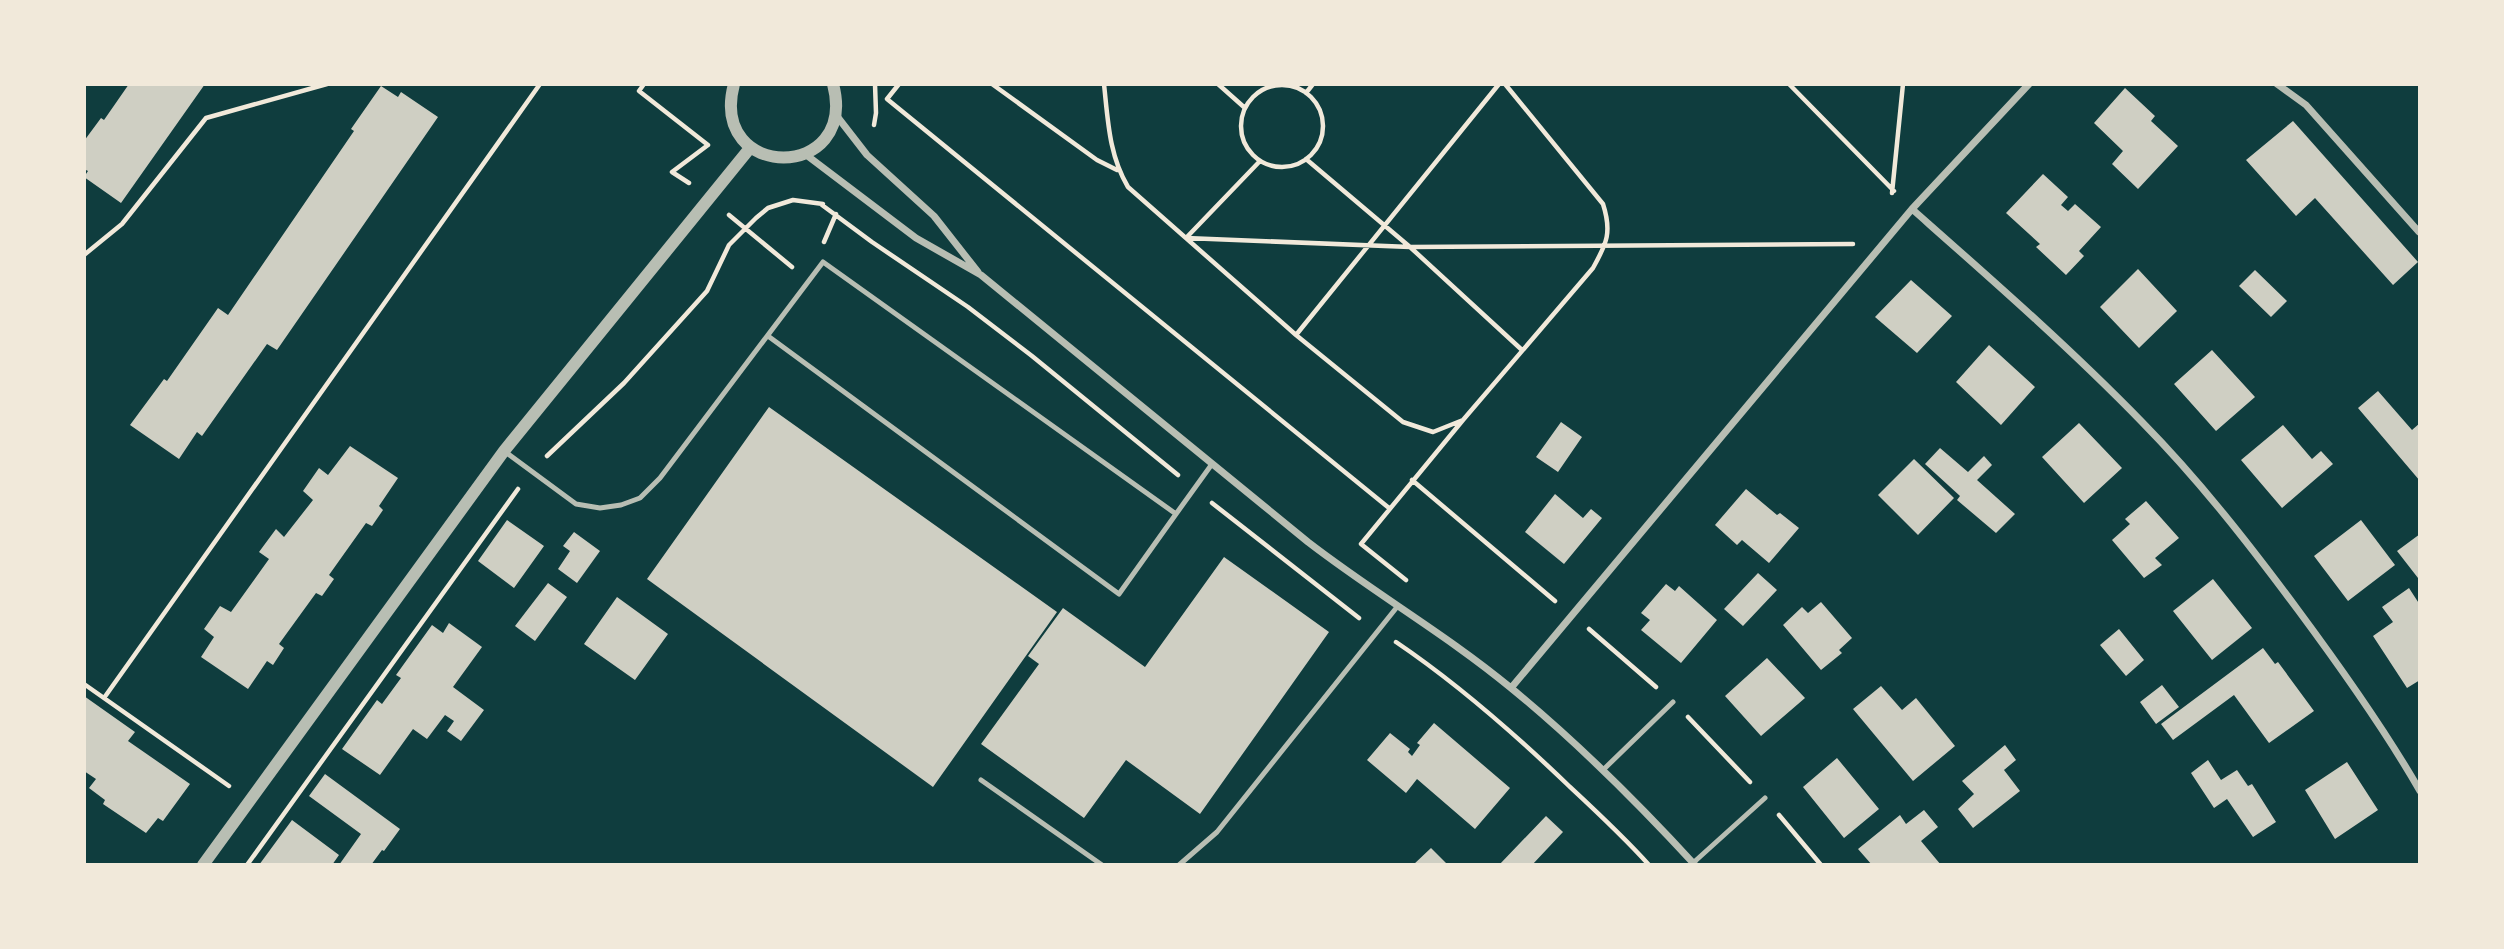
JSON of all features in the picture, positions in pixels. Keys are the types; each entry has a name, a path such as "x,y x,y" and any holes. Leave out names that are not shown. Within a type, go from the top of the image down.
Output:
{"street":[{"path":"734,84 729,101 732,121 740,138 750,148 767,157 781,159 806,154 817,148 826,138 833,127 836,114 837,99 833,84"},
{"path":"1511,688 1912,209 2029,84"},
{"path":"2277,84 2306,105 2419,232"},
{"path":"836,114 867,155 934,216 981,275"},
{"path":"203,865 504,451 750,148"},
{"path":"806,154 916,238 981,275 1349,574 1444,638 1511,688 1603,771 1694,864"},
{"path":"1912,209 2030,313 2142,422 2191,475 2246,540 2324,645 2420,791"}],"lane":[{"path":"504,451 576,504 600,508 621,505 640,498 660,478 823,262 1176,514"},
{"path":"768,336 1119,594 1212,464"},
{"path":"1179,865 1217,831 1397,607"},
{"path":"1603,771 1673,702"},
{"path":"981,780 1102,865"},
{"path":"1694,864 1765,798"}],"path":[{"path":"84,254 122,225 206,118 327,84"},
{"path":"104,698 540,84"},
{"path":"867,155 877,113 875,84"},
{"path":"899,84 887,99 1389,508"},
{"path":"992,84 1097,160 1118,170"},
{"path":"1104,84 1111,147 1118,170 1128,187 1296,335 1403,422 1433,432 1463,420"},
{"path":"1218,84 1245,108"},
{"path":"1306,93 1313,84"},
{"path":"1296,335 1499,84"},
{"path":"1414,586 1361,544 1412,480 1593,268 1605,247 1610,224 1603,204 1505,84"},
{"path":"1789,84 1912,209"},
{"path":"1885,202 1894,191 1903,84"},
{"path":"1293,86 1306,93 1318,107 1322,121 1322,135 1316,149 1296,165 1281,167 1260,160 1248,149 1242,136 1241,122 1245,108 1253,96 1272,87 1293,86"},
{"path":"1306,159 1410,247 1522,351"},
{"path":"1185,238 1260,160"},
{"path":"822,205 844,182"},
{"path":"247,865 530,472 624,383 707,291 729,245 768,208 793,200 808,200 822,205 990,323 1194,488 1378,631 1426,663 1535,753 1629,842 1649,865"},
{"path":"1849,244 1858,234"},
{"path":"1185,238 1410,247 1882,244"},
{"path":"1412,480 1673,702 1765,798 1821,865"},
{"path":"1426,663 1444,638"},
{"path":"84,684 250,801"}],"building":[{"path":"129,84 205,84 121,203 84,177 88,171 84,169 84,141 101,118 104,120"},
{"path":"381,86 398,97 401,92 438,117 277,350 267,344 202,436 197,432 179,459 130,425 164,379 167,381 218,308 228,315 354,131 351,129"},
{"path":"2125,88 2155,116 2151,121 2178,146 2138,189 2112,164 2123,151 2094,123"},
{"path":"2293,121 2418,262 2393,285 2315,198 2296,216 2246,160"},
{"path":"2043,174 2068,197 2061,205 2068,211 2075,204 2101,227 2079,251 2084,256 2066,275 2036,247 2040,244 2006,213"},
{"path":"2138,269 2177,311 2139,348 2100,307"},
{"path":"2255,270 2287,301 2271,317 2239,286"},
{"path":"1911,280 1952,316 1917,353 1875,317"},
{"path":"1989,345 2035,387 2001,425 1956,382"},
{"path":"2212,350 2255,397 2216,431 2174,384"},
{"path":"2378,391 2412,430 2420,423 2420,481 2358,408"},
{"path":"769,407 1057,612 933,787 647,579"},
{"path":"1561,422 1582,437 1558,472 1536,457"},
{"path":"2079,423 2122,468 2084,503 2042,457"},
{"path":"2283,425 2312,459 2321,451 2333,464 2282,508 2241,460"},
{"path":"350,446 398,478 379,506 383,510 372,526 366,523 329,575 334,579 322,596 316,593 279,644 284,648 273,665 267,661 248,689 201,657 214,637 204,629 220,606 231,612 269,559 259,552 276,529 284,537 313,500 303,491 319,468 328,475"},
{"path":"1940,448 1968,472 1984,456 1992,465 1977,480 2015,514 1996,533 1957,500 1960,496 1925,464"},
{"path":"1914,459 1954,498 1918,535 1878,495"},
{"path":"1746,489 1777,515 1780,513 1799,528 1769,563 1742,540 1737,545 1715,525"},
{"path":"1555,494 1583,518 1591,509 1602,518 1564,564 1525,532"},
{"path":"2146,501 2179,538 2155,558 2162,565 2144,578 2112,540 2130,524 2125,519"},
{"path":"507,520 544,546 514,588 478,561"},
{"path":"2361,520 2395,565 2348,601 2314,556"},
{"path":"574,532 600,551 577,583 558,569 570,551 563,546"},
{"path":"2420,534 2420,576 2418,578 2397,551"},
{"path":"1224,557 1329,632 1200,814 1126,760 1084,818 981,744 1039,664 1028,656 1063,608 1145,667"},
{"path":"1758,573 1777,590 1743,626 1724,609"},
{"path":"2213,579 2252,628 2212,660 2173,611"},
{"path":"548,583 567,597 535,641 515,626"},
{"path":"1666,584 1675,591 1679,586 1717,620 1681,663 1641,630 1650,620 1641,613"},
{"path":"2409,588 2420,605 2420,680 2407,688 2373,636 2393,622 2382,607"},
{"path":"617,597 668,634 635,680 584,644"},
{"path":"1821,602 1852,638 1839,650 1842,653 1821,670 1783,625 1802,607 1808,613"},
{"path":"449,623 482,647 453,687 484,710 461,741 447,731 454,721 445,715 427,739 413,729 380,775 342,749 377,700 382,704 401,678 396,675 432,625 443,633"},
{"path":"2119,629 2144,660 2126,676 2100,645"},
{"path":"2263,648 2275,664 2278,662 2314,711 2269,743 2234,695 2173,740 2161,724"},
{"path":"1767,658 1805,698 1761,736 1725,696"},
{"path":"2162,685 2179,707 2156,724 2140,702"},
{"path":"1881,686 1902,710 1916,698 1955,746 1913,781 1853,709"},
{"path":"84,696 135,732 128,741 190,784 163,821 158,818 146,833 103,804 105,800 89,788 96,779 84,771"},
{"path":"1434,723 1510,788 1475,829 1417,779 1406,793 1367,760 1390,733 1410,749 1408,752 1412,756 1420,745 1417,743"},
{"path":"2005,745 2016,760 2004,770 2020,791 1973,828 1958,809 1974,794 1962,781"},
{"path":"1837,758 1879,809 1844,838 1803,787"},
{"path":"2208,760 2221,780 2237,770 2248,786 2252,784 2276,822 2253,837 2227,799 2214,808 2191,773"},
{"path":"2347,762 2378,810 2335,839 2305,790"},
{"path":"325,774 400,829 371,865 339,865 361,834 309,796"},
{"path":"1924,810 1938,827 1921,841 1941,865 1872,865 1858,849 1900,815 1906,824"},
{"path":"1546,816 1563,832 1532,865 1499,865"},
{"path":"292,820 339,855 332,865 259,865"},
{"path":"1431,848 1448,865 1413,865"}]}
